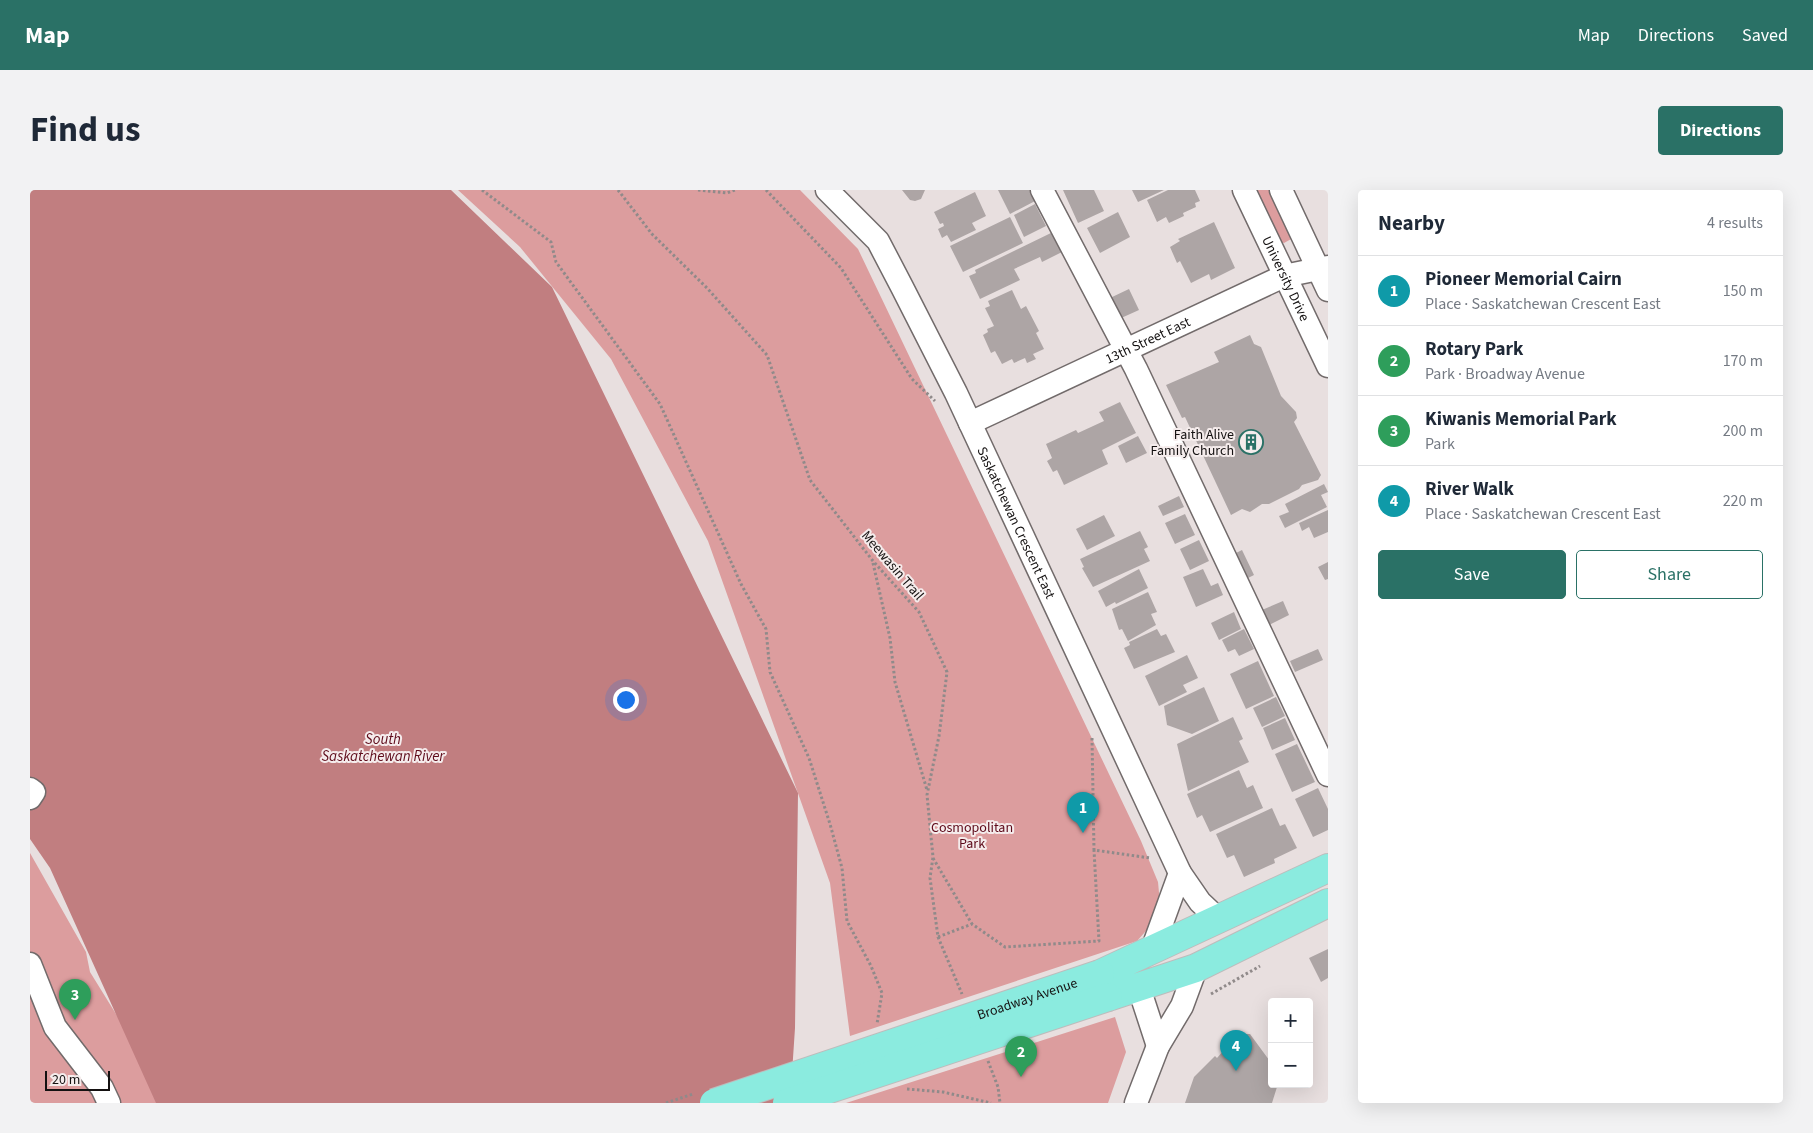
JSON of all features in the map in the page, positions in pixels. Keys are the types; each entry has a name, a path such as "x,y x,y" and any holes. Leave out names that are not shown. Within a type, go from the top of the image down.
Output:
{"main road":[{"name":"Broadway Avenue","path":"787,1103 1104,985 1152,950 1328,868"},
{"name":"Broadway Avenue","path":"714,1103 1104,985 1139,988 1196,968 1328,903"}],"street":[{"name":"Saskatchewan Crescent East","path":"826,190 878,241 970,423 1180,873 1200,902 1218,919"},
{"path":"1042,190 1144,387 1328,774"},
{"name":"University Drive","path":"1244,190 1328,366"},
{"path":"1281,190 1325,275"},
{"name":"13th Street East","path":"970,423 1284,276 1325,275"},
{"path":"30,789 34,792 30,798"},
{"path":"1152,950 1180,873"},
{"path":"30,964 55,1027 102,1088 109,1103"},
{"path":"1136,1103 1158,1046 1182,1006 1196,968"},
{"path":"1139,988 1158,1046"}],"path":[{"path":"482,190 551,242 556,262 660,404 741,584 766,629 770,672 809,758 830,824 842,868 847,921 871,966 882,993 877,1032"},
{"name":"Meewasin Trail","path":"618,190 652,234 706,288 767,355 810,480 873,561 920,612 947,672 939,736 927,791 933,857 930,878 938,937 966,1004"},
{"path":"698,190 727,193 735,190"},
{"path":"766,190 842,268 912,379 935,402"},
{"path":"873,561 890,638 895,682 927,791"},
{"path":"933,857 972,924 1006,947 1099,941 1094,850 1092,728 1087,716 1104,708"},
{"path":"1094,850 1155,859 1150,850"},
{"path":"938,937 972,924"},
{"path":"987,1059 998,1087 1000,1103"},
{"path":"903,1086 909,1091 943,1092 991,1103"}],"green space":[{"name":"Cosmopolitan Park","path":"458,190 800,190 858,249 1141,841 1158,882 1161,914 1137,941 850,1036 830,883 708,541 611,359 520,247"},
{"path":"1257,190 1272,190 1293,238 1284,243 1281,242"},
{"path":"30,853 86,952 90,972 150,1069 164,1103 30,1103"},
{"path":"1115,1017 1126,1052 1108,1103 846,1103"}],"water":[{"name":"South Saskatchewan River","path":"30,190 451,190 552,287 798,793 795,1028 790,1103 156,1103 50,868 30,839"}],"building":[{"path":"902,190 925,190 921,199 915,201 910,200"},
{"path":"998,190 1032,190 1037,200 1010,214"},
{"path":"1063,190 1094,190 1104,211 1078,223"},
{"path":"1132,190 1164,190 1138,202"},
{"path":"1168,190 1195,190 1200,201 1195,203 1196,207 1183,213 1184,216 1169,223 1166,217 1157,222 1147,200"},
{"path":"975,192 986,216 972,223 976,230 951,242 947,235 942,238 938,229 944,226 943,223 940,224 934,212"},
{"path":"1035,204 1046,226 1024,237 1014,215"},
{"path":"1118,212 1130,237 1100,253 1087,228"},
{"path":"1010,217 1023,243 963,272 950,246"},
{"path":"1214,222 1235,268 1211,280 1209,274 1191,283 1180,261 1177,263 1170,247 1180,241 1178,239"},
{"path":"1053,232 1062,252 1042,262 1040,257 1014,269 1020,280 980,299 969,276 976,273 975,270"},
{"path":"1129,289 1139,310 1119,319 1110,298"},
{"path":"1012,290 1021,309 1026,306 1039,331 1036,333 1044,349 1033,354 1036,359 1027,363 1025,358 1014,363 1012,359 1002,364 995,351 991,353 983,335 988,332 987,329 994,326 985,308 990,306 988,301"},
{"name":"Faith Alive Family Church","path":"1250,335 1254,344 1261,347 1281,396 1296,412 1297,418 1294,422 1321,475 1318,480 1302,485 1299,489 1269,504 1262,504 1250,512 1242,509 1231,515 1185,417 1182,418 1166,385 1219,362 1214,352"},
{"path":"1120,402 1136,433 1102,450 1108,464 1064,485 1057,470 1053,472 1047,461 1052,458 1046,444 1076,430 1078,433 1104,421 1099,412"},
{"path":"1138,436 1147,453 1126,463 1118,446"},
{"path":"1324,484 1328,492 1321,495 1327,507 1285,528 1279,516 1289,512 1285,504"},
{"path":"1179,496 1184,507 1163,516 1158,506"},
{"path":"1328,510 1328,532 1314,538 1309,527 1302,531 1299,523"},
{"path":"1185,514 1195,535 1175,544 1165,523"},
{"path":"1104,515 1115,536 1087,550 1076,529"},
{"path":"1140,531 1148,547 1144,549 1150,561 1093,587 1082,568 1084,567 1080,559"},
{"path":"1199,540 1209,561 1190,570 1180,549"},
{"path":"1242,550 1254,575 1242,581 1230,556"},
{"path":"1328,562 1328,579 1325,580 1318,567"},
{"path":"1139,569 1148,588 1106,607 1098,591"},
{"path":"1203,569 1211,586 1218,583 1223,595 1196,607 1183,577"},
{"path":"1148,592 1157,612 1151,614 1156,625 1128,641 1122,629 1119,630 1112,609"},
{"path":"1283,601 1289,615 1269,625 1262,610"},
{"path":"1234,612 1241,629 1219,640 1211,623"},
{"path":"1157,629 1161,636 1166,634 1175,652 1134,669 1124,648 1130,645 1129,642"},
{"path":"1244,629 1254,649 1239,656 1235,649 1228,652 1222,640"},
{"path":"1318,649 1323,660 1295,672 1290,661"},
{"path":"1187,655 1198,678 1183,685 1187,692 1159,706 1145,676"},
{"path":"1258,661 1274,696 1246,709 1230,674"},
{"path":"1204,687 1219,721 1192,734 1167,725 1164,706"},
{"path":"1276,697 1285,716 1262,727 1253,708"},
{"path":"1233,717 1243,739 1239,741 1249,762 1188,791 1177,744"},
{"path":"1285,718 1295,740 1272,750 1263,728"},
{"path":"1297,744 1315,782 1292,792 1275,754"},
{"path":"1239,770 1247,788 1253,785 1263,808 1210,832 1202,815 1197,818 1187,794"},
{"path":"1318,788 1328,809 1328,830 1313,837 1295,799"},
{"path":"1272,808 1280,826 1285,824 1297,848 1274,859 1275,863 1244,877 1234,855 1227,858 1216,834"},
{"path":"1328,949 1328,978 1321,982 1309,958"},
{"path":"1238,1034 1250,1034 1268,1059 1268,1088 1277,1088 1272,1103 1185,1103 1194,1077 1215,1056 1217,1058"}],"place":[{"name":"Faith Alive Family Church","path":"1251,442"},
{"name":"Pioneer Memorial Cairn","path":"1083,833"},
{"name":"Kiwanis Memorial Park","path":"75,1020"},
{"name":"River Walk","path":"1236,1071"},
{"name":"Rotary Park","path":"1021,1077"}]}
